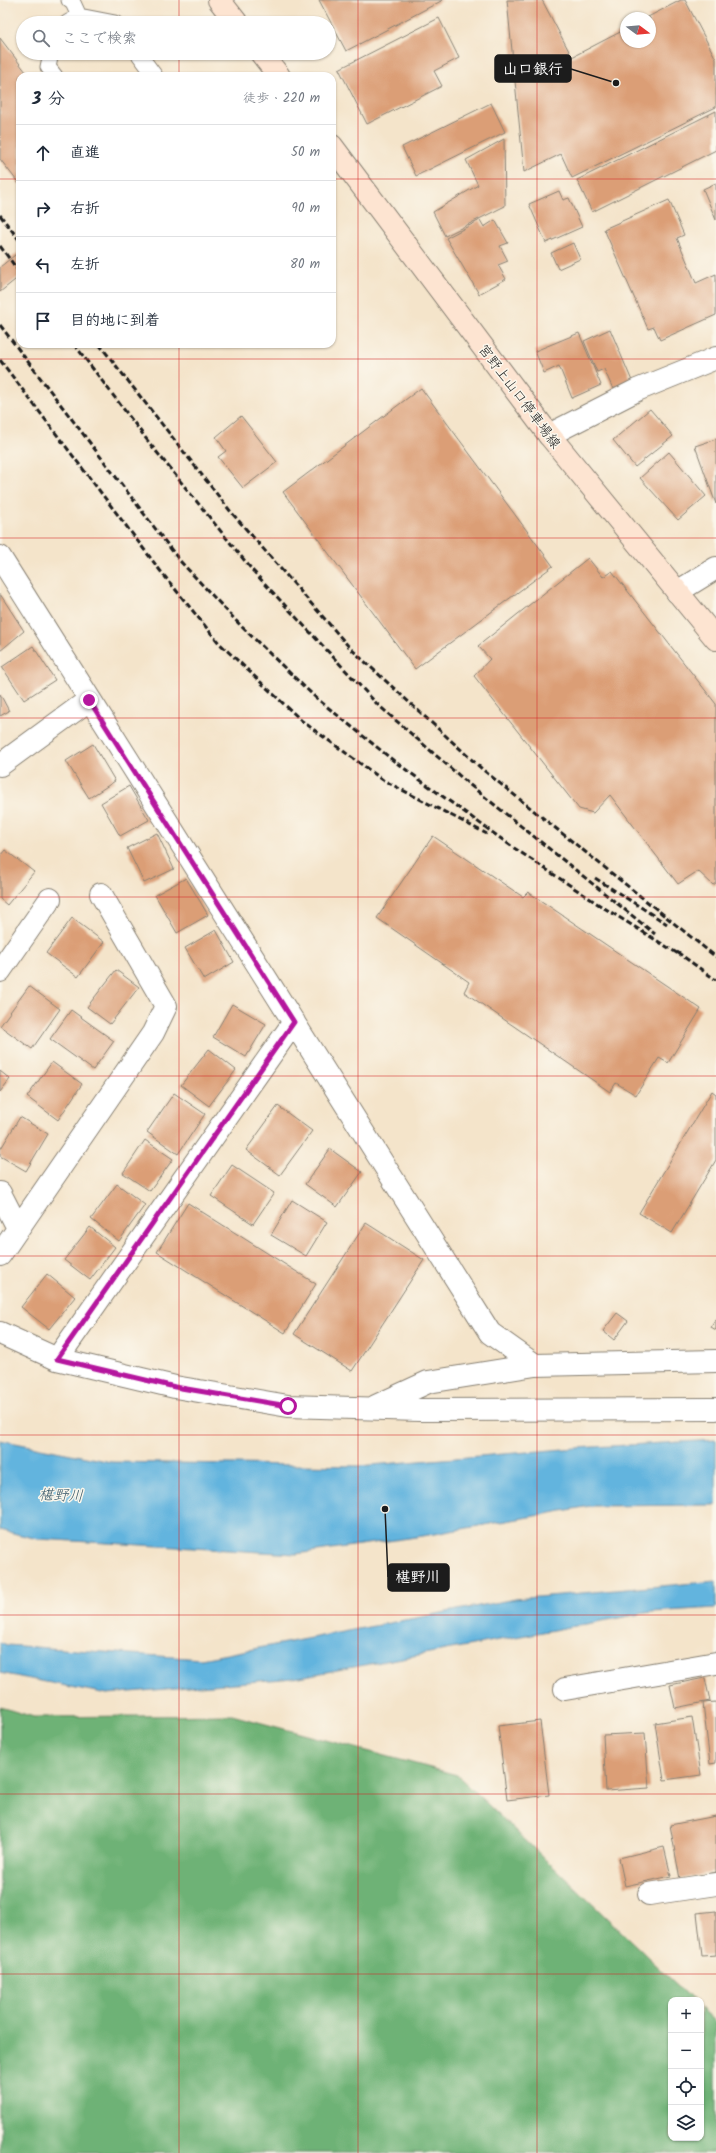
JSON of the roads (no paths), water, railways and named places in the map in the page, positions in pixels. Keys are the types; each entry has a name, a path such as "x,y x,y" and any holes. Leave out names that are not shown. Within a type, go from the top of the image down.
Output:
{"main road":[{"path":"220,0 233,16"},
{"path":"266,60 276,72"},
{"name":"宮野上山口停車場線","path":"336,151 550,435 716,639"}],"street":[{"path":"550,435 637,390 716,358"},
{"path":"0,557 490,1333 535,1365"},
{"path":"677,592 716,568"},
{"path":"0,765 89,700"},
{"path":"0,1255 153,1033 166,1006 101,894"},
{"path":"0,971 50,899"},
{"path":"57,1359 294,1022"},
{"path":"0,1193 18,1228"},
{"path":"0,1333 57,1359 175,1387 288,1406 372,1407 419,1410 716,1409"},
{"path":"372,1407 428,1382 535,1365 716,1361"},
{"path":"565,1689 716,1663"},
{"path":"649,1894 716,1884"}],"lane":[{"path":"68,0 73,3 73,16"},
{"path":"50,60 48,67 52,72"},
{"path":"143,60 152,72"}],"water":[{"path":"0,1440 111,1462 359,1466 576,1448 716,1440 716,1505 590,1506 423,1536 296,1554 38,1539 0,1530"},
{"path":"716,1581 716,1608 651,1612 294,1678 107,1694 0,1673 0,1642 7,1645 201,1659 515,1599"}],"railway":[{"path":"0,215 16,236"},
{"path":"0,246 16,268"},
{"path":"0,325 16,346"},
{"path":"18,348 180,561 242,627 315,697 394,761 514,848 601,906 680,955"},
{"path":"77,348 151,445 253,571 377,704 470,785 655,934"},
{"path":"102,348 231,512 351,649 482,769 716,957"},
{"path":"0,360 162,573 219,643 302,721 383,780 487,834"},
{"path":"595,878 667,924"},
{"path":"677,952 716,980"}],"place":[{"name":"山口銀行","path":"616,83"},
{"name":"椹野川","path":"385,1509"}]}
